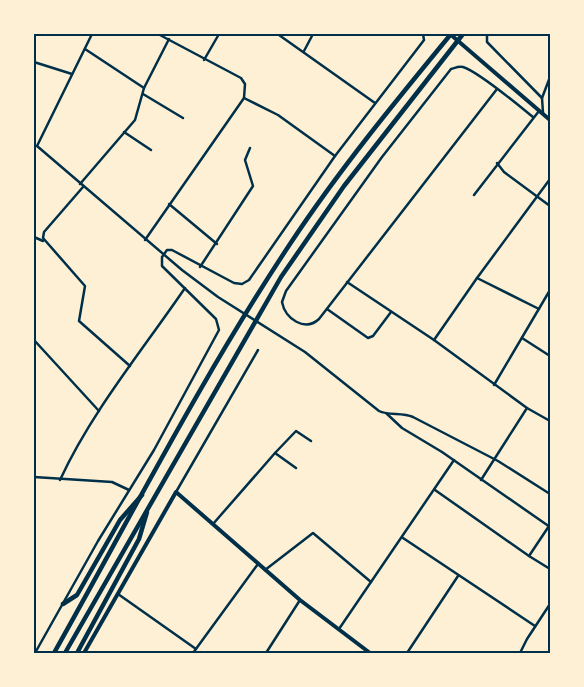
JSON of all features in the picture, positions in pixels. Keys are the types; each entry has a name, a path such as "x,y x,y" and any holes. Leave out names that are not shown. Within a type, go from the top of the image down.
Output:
{"highway":[{"path":"54,653 233,336 290,244 326,191 381,119 451,34"},
{"path":"65,653 281,277 334,200 463,34"},
{"path":"63,604 77,595 120,520 145,492"},
{"path":"76,653 139,539 147,509"}],"street":[{"path":"37,146 92,34"},
{"path":"145,240 168,204 244,98 245,84 241,78 158,34"},
{"path":"204,60 218,34"},
{"path":"304,51 313,34"},
{"path":"35,653 158,443 218,330 217,320 161,264 163,255 168,250 172,250 200,267 236,284 249,280 335,156 424,40 423,34"},
{"path":"451,34 550,120"},
{"path":"487,34 486,42 542,98"},
{"path":"279,35 376,103"},
{"path":"80,184 135,120 144,88 169,39"},
{"path":"85,50 144,88"},
{"path":"34,62 72,74"},
{"path":"497,89 314,324 301,325 286,313 283,299 333,224 388,149 451,69 463,67 497,89 533,117"},
{"path":"543,114 542,98 550,78"},
{"path":"143,94 183,118"},
{"path":"244,98 278,115 335,156"},
{"path":"474,195 539,111"},
{"path":"124,132 151,150"},
{"path":"34,143 163,255 237,310 305,352 402,428 454,460 549,526 529,556"},
{"path":"200,267 217,244 253,186 245,160 250,148"},
{"path":"497,163 504,172 550,206"},
{"path":"434,340 550,179"},
{"path":"45,241 44,232 83,187"},
{"path":"168,204 217,244"},
{"path":"34,237 45,241 85,286 79,321 130,366"},
{"path":"477,278 539,309"},
{"path":"347,282 434,340 527,408 550,421"},
{"path":"60,480 98,410 185,288"},
{"path":"494,385 550,290"},
{"path":"327,309 368,338 373,336 391,312"},
{"path":"521,338 550,356"},
{"path":"34,340 98,410"},
{"path":"34,349 37,344"},
{"path":"86,653 258,350"},
{"path":"481,480 527,408"},
{"path":"386,414 407,415 493,459 550,494"},
{"path":"213,524 296,431 311,441"},
{"path":"275,453 296,468"},
{"path":"339,630 454,460"},
{"path":"34,477 112,482 129,490"},
{"path":"435,490 550,569"},
{"path":"176,492 300,600 370,653"},
{"path":"265,570 313,533 372,582"},
{"path":"402,538 536,626"},
{"path":"193,653 258,564"},
{"path":"407,653 458,576"},
{"path":"118,594 196,649"},
{"path":"266,653 300,600"},
{"path":"520,653 550,604"}]}
